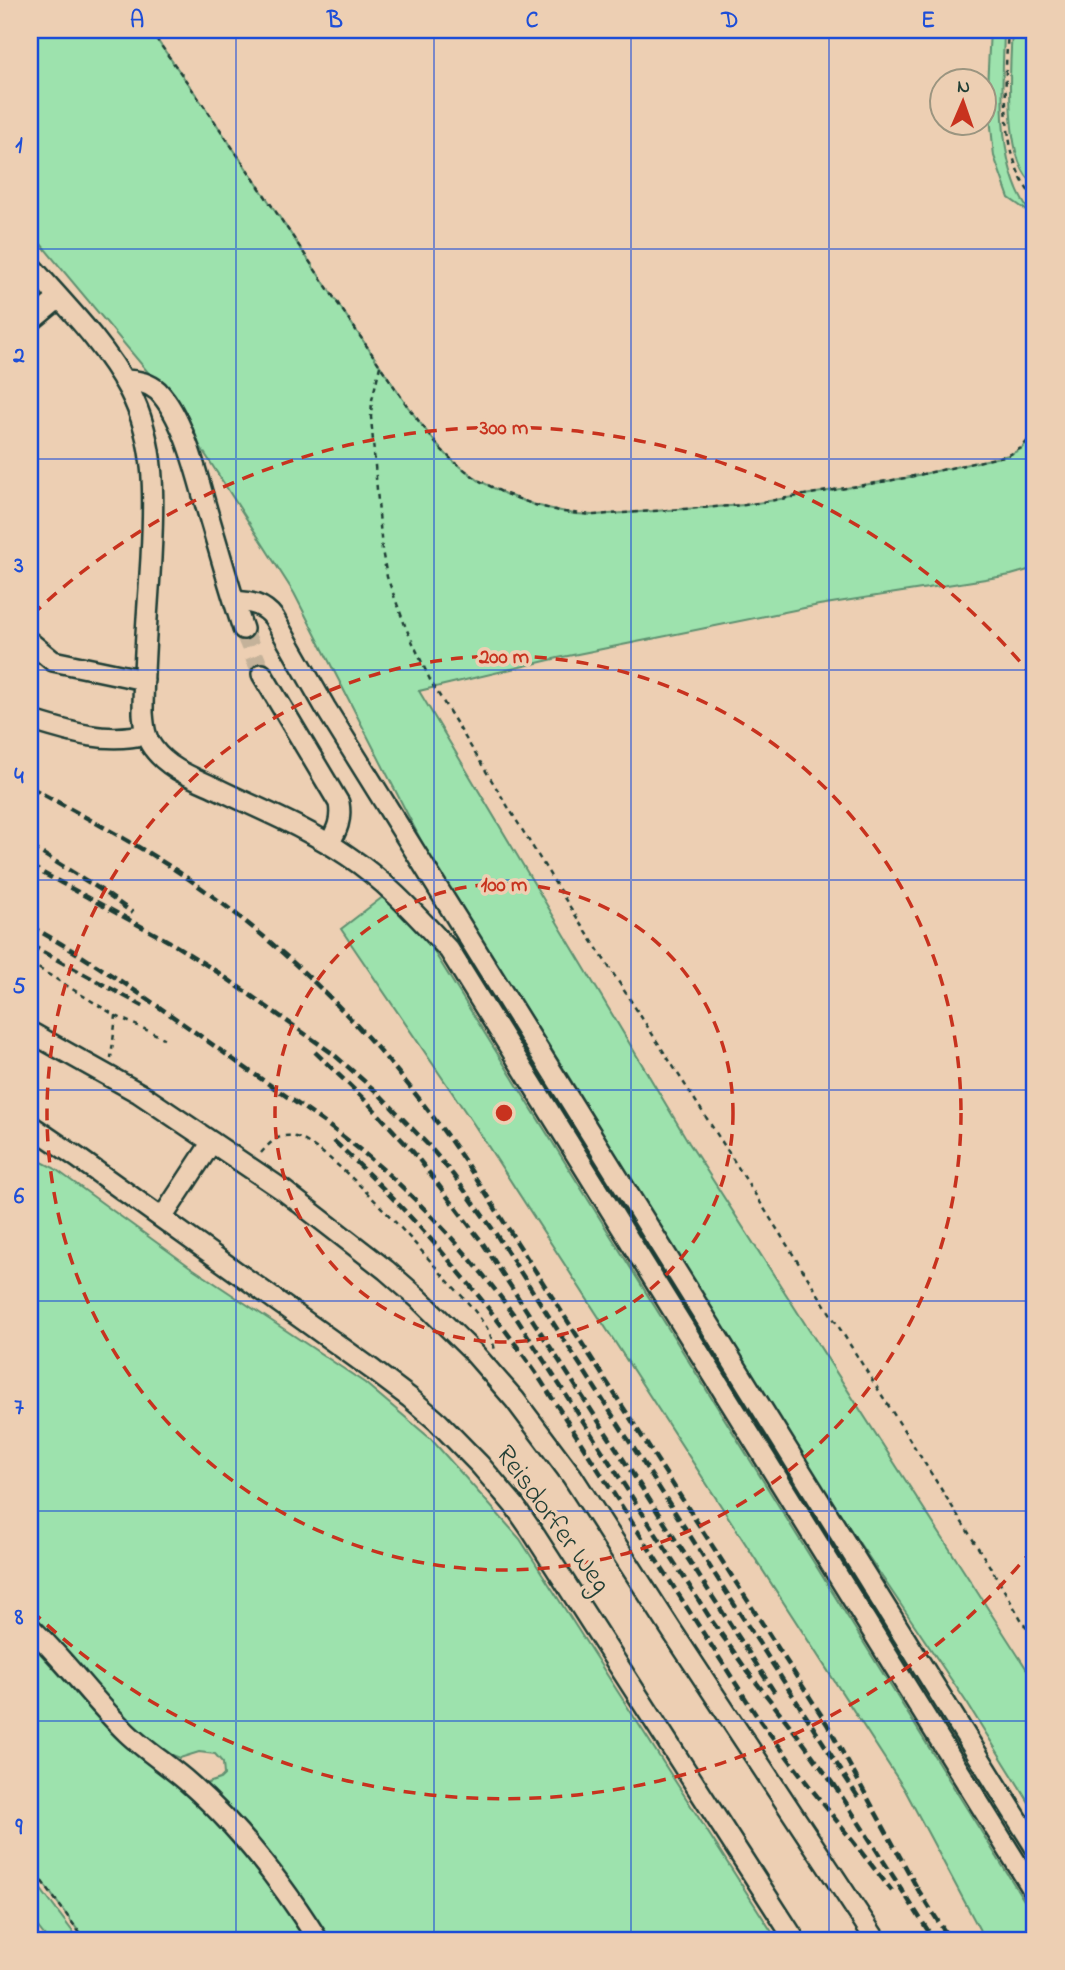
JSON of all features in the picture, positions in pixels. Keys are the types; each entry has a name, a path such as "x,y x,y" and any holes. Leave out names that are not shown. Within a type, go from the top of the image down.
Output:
{"street":[{"path":"30,265 104,350 123,380 145,428 152,464 153,511 143,713 146,734 153,748 173,766 329,844 385,884 449,950 1035,1893"},
{"path":"30,322 59,298"},
{"path":"123,380 143,382 152,387 161,394 174,415 194,465 243,629"},
{"path":"234,601 258,605 270,612 274,618 332,719 1035,1847"},
{"path":"30,642 53,661"},
{"path":"30,661 53,661 144,680"},
{"path":"262,674 339,803 340,825 329,844"},
{"path":"30,720 77,734 102,738 121,739 146,734"},
{"path":"30,1032 109,1075 250,1167 351,1242 418,1298 474,1353 539,1431 578,1485 876,1940"},
{"name":"Reisdorfer Weg","path":"30,1125 393,1385 438,1422 485,1472 531,1531 795,1940"},
{"path":"162,1218 212,1142"},
{"path":"30,1627 129,1735 186,1780 224,1816 271,1872 302,1913 318,1940"}],"path":[{"path":"150,30 408,407 438,446 468,472 517,499 553,510 584,515 745,505 905,478 1009,455 1021,449 1035,433"},
{"path":"1008,30 1006,91 1009,133 1021,181 1035,199 1035,236"},
{"path":"380,366 372,400 372,417 383,559 401,618 431,682 563,897 746,1180 1035,1643"},
{"path":"30,962 116,1016 164,1038"},
{"path":"109,1075 116,1016"},
{"path":"250,1167 271,1142 285,1136 302,1140 327,1157 382,1208 484,1322 495,1349 499,1381"},
{"path":"30,1865 85,1940"}],"green space":[{"path":"30,30 150,30 408,407 452,460 478,480 505,494 535,505 574,514 594,515 745,505 905,478 1009,455 1021,449 1035,433 1035,568 1011,575 819,605 558,658 419,691 689,1143 1035,1682 1035,1812 967,1703 758,1387 567,1074 431,860 294,593 168,396 30,231"},
{"path":"990,30 1004,30 1002,90 1006,151 1017,189 1030,213 1009,198 994,156 992,136 998,136 998,66 988,66"},
{"path":"1012,30 1035,30 1035,184 1025,174 1013,136 1010,89"},
{"path":"384,896 428,942 1035,1918 1035,1940 985,1940 905,1790 475,1126 341,929"},
{"path":"30,1156 54,1168 189,1266 365,1383 431,1439 520,1539 777,1940 328,1940 301,1897 205,1784 224,1775 223,1763 215,1754 199,1752 180,1758 162,1751 122,1714 30,1619"},
{"path":"30,1642 91,1710 204,1808 242,1845 310,1940 85,1940 30,1865"},
{"path":"30,1875 79,1940 48,1940 30,1917"}],"tunnel":[{"path":"243,629 262,674"}],"railway":[{"path":"30,787 141,849 219,901 297,966 369,1039 402,1078 464,1160 827,1724 921,1895"},
{"path":"30,846 133,913"},
{"path":"30,866 170,942 219,973 332,1053 379,1094 430,1147 494,1231 860,1800"},
{"path":"30,926 134,990 328,1126 381,1168 444,1229 517,1319 712,1621 838,1791"},
{"path":"30,945 143,1006"},
{"path":"315,1052 369,1104 414,1153 482,1242 777,1696"},
{"path":"334,1141 416,1223 513,1341 758,1718 892,1891"},
{"path":"834,1784 934,1940"},
{"path":"917,1888 950,1940"}]}
